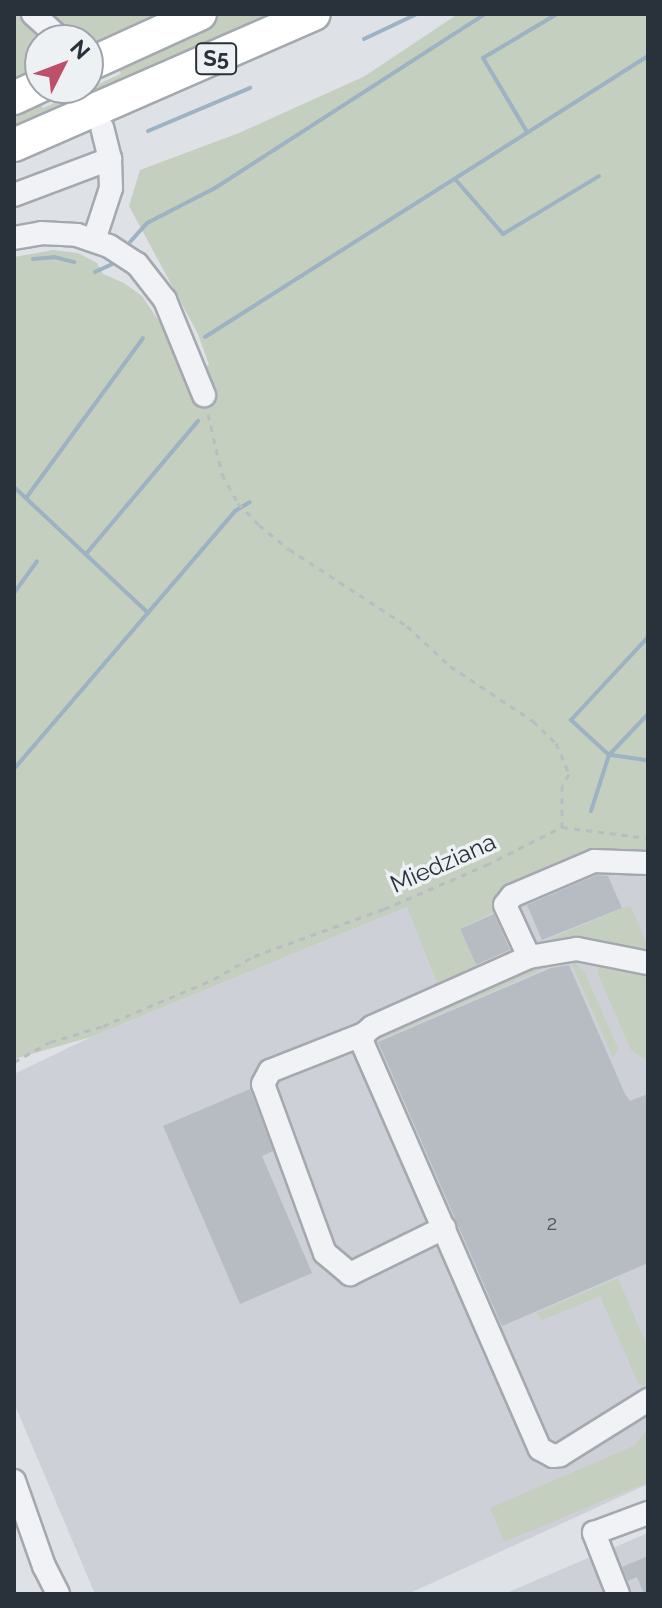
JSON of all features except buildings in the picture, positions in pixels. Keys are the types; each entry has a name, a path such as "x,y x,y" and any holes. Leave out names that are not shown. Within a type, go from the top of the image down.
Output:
{"highway":[{"path":"104,51 161,14"},
{"name":"S5","path":"104,55 200,14"},
{"name":"S5","path":"14,145 314,14"}],"street":[{"path":"94,240 108,203 110,159 102,128"},
{"path":"14,195 110,159"},
{"path":"14,238 61,233 94,240 137,264 162,293 204,395"},
{"path":"529,957 505,905 512,896 594,861 648,863"},
{"path":"444,1228 350,1274 325,1253 263,1084 270,1071 364,1034 529,957 577,949 648,963"},
{"path":"364,1034 362,1042 540,1449 553,1456 560,1455 648,1400"},
{"path":"14,1482 44,1566 58,1594"},
{"path":"618,1594 594,1533 648,1513"}],"path":[{"path":"204,395 222,474 243,510 289,549 407,626 450,666 533,721 556,743 569,774 562,786 562,827 648,838"},
{"name":"Miedziana","path":"14,1062 50,1042 103,1026 214,979 254,956 384,909 562,827"}],"shaded area":[{"path":"648,852 648,1484 408,1594 95,1594 14,1403 14,1074 91,1037 407,907 608,855"},
{"path":"648,1533 648,1594 504,1594 588,1558 599,1562 610,1558 615,1547"}],"green space":[{"path":"14,14 294,14 104,91 104,81 121,74 117,65 104,68 104,24 24,24 24,96 14,101"},
{"path":"458,14 648,14 648,852 608,855 461,928 477,968 438,985 407,907 91,1037 14,1059 14,257 53,250 78,253 97,263 103,274 124,283 142,296 165,330 184,374 209,365 198,334 129,206 140,170 239,133 365,76"},
{"path":"26,104 40,104 43,108 52,104 71,104 46,114 14,136 14,109"},
{"path":"630,905 648,946 648,954 540,943"},
{"path":"569,958 377,1041 377,1036 547,959"},
{"path":"569,958 584,971 618,1048 613,1058"},
{"path":"599,964 648,969 648,1062 631,1050 598,974"},
{"path":"618,1278 648,1348 648,1388 638,1383 600,1296 542,1320 536,1313"},
{"path":"648,1428 648,1482 504,1542 490,1508 635,1445"}],"waterway":[{"path":"364,39 417,14"},
{"path":"130,242 147,223 215,188 485,14"},
{"path":"527,132 483,58 557,14"},
{"path":"205,337 648,56"},
{"path":"148,131 250,88"},
{"path":"455,179 503,234 599,176"},
{"path":"33,259 54,257 74,262"},
{"path":"95,272 112,264"},
{"path":"26,498 143,338"},
{"path":"86,554 198,421"},
{"path":"14,487 148,613"},
{"path":"14,769 235,511 250,502"},
{"path":"14,593 37,561"},
{"path":"591,811 609,755 571,720 648,637"},
{"path":"609,755 648,714"},
{"path":"611,755 648,760"}],"tunnel":[{"path":"91,104 100,123"}]}
